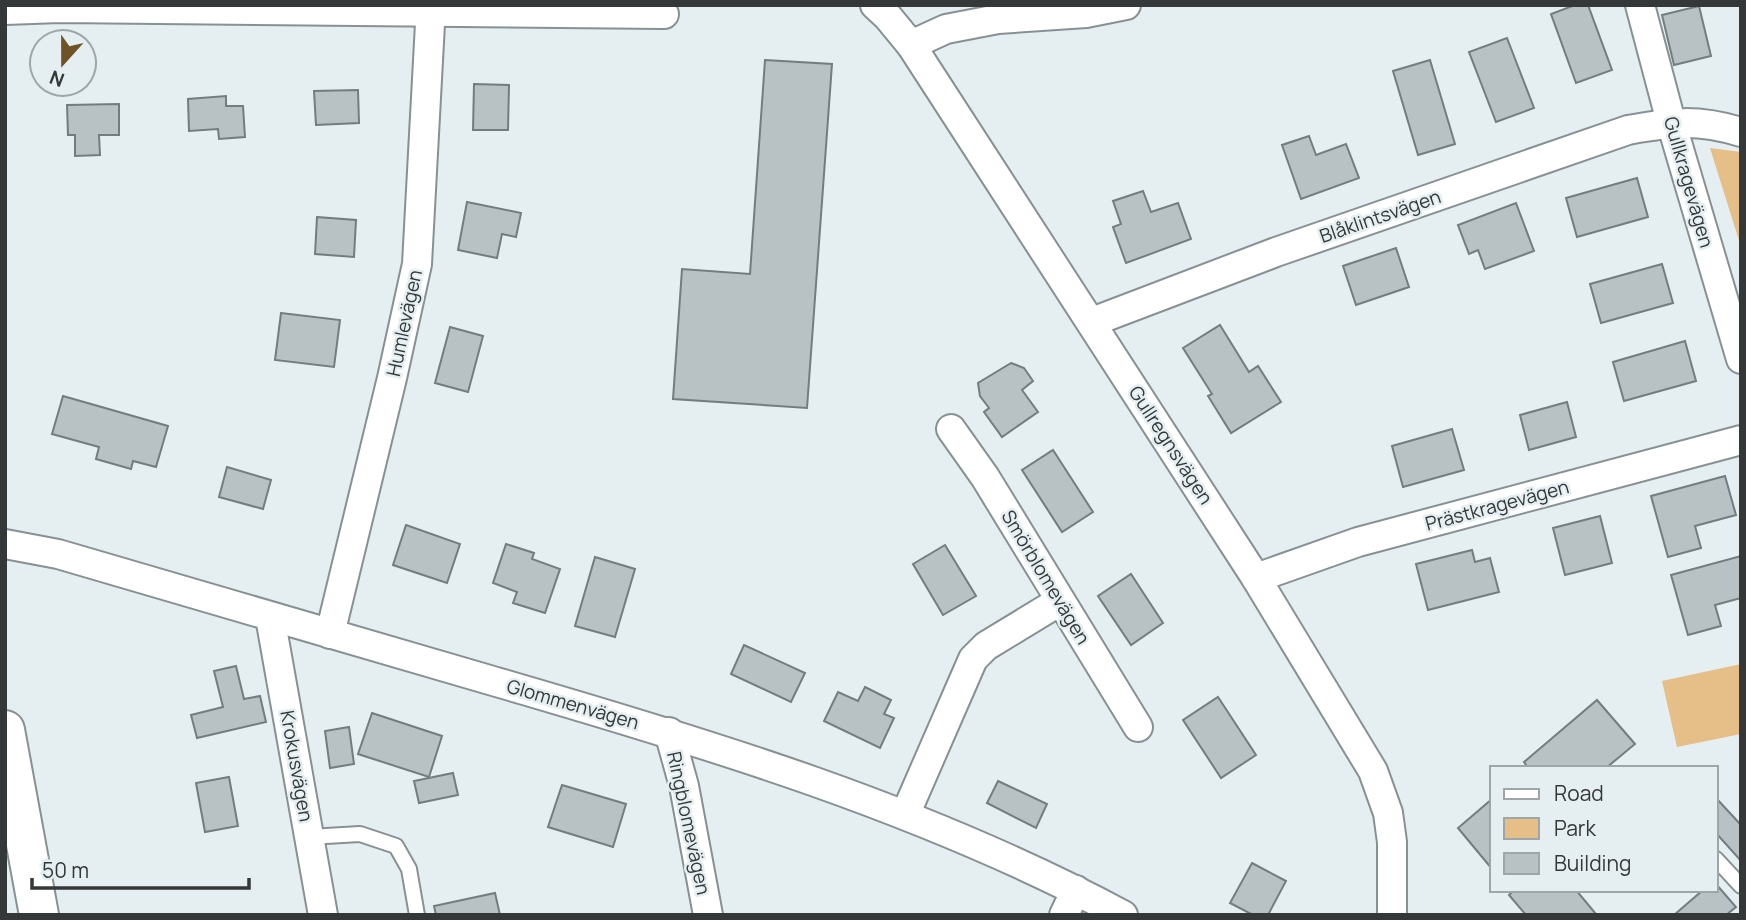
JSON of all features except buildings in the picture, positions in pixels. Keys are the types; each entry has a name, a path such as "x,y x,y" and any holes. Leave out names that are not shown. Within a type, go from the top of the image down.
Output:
{"street":[{"name":"Gullregnsvägen","path":"875,5 911,45 1093,323 1256,578 1373,771 1388,813 1392,842 1392,915"},
{"path":"911,45 946,29 998,19 1086,13 1126,5"},
{"name":"Gullkragevägen","path":"1640,5 1671,122 1741,359"},
{"path":"5,10 59,6 430,8 664,14"},
{"name":"Humlevägen","path":"330,634 392,378 416,264 430,8"},
{"name":"Blåklintsvägen","path":"1093,323 1315,239 1628,130 1671,122 1717,125 1741,132"},
{"name":"Smörblomevägen","path":"951,429 985,477 1138,727"},
{"name":"Prästkragevägen","path":"1256,578 1358,542 1741,440"},
{"name":"Glommenvägen","path":"5,544 58,554 669,732 905,815 1076,890 1123,915"},
{"path":"905,815 973,659 986,646 1060,601"},
{"name":"Krokusvägen","path":"270,617 323,915"},
{"path":"5,730 39,915"},
{"name":"Ringblomevägen","path":"669,732 684,786 708,915"},
{"path":"1064,915 1076,890"}],"lane":[{"path":"309,837 360,834 396,846 409,869 416,915"},
{"path":"1718,861 1741,886"}],"green space":[{"path":"1710,148 1741,152 1741,247"},
{"path":"1741,664 1741,734 1677,747 1662,681"}]}
